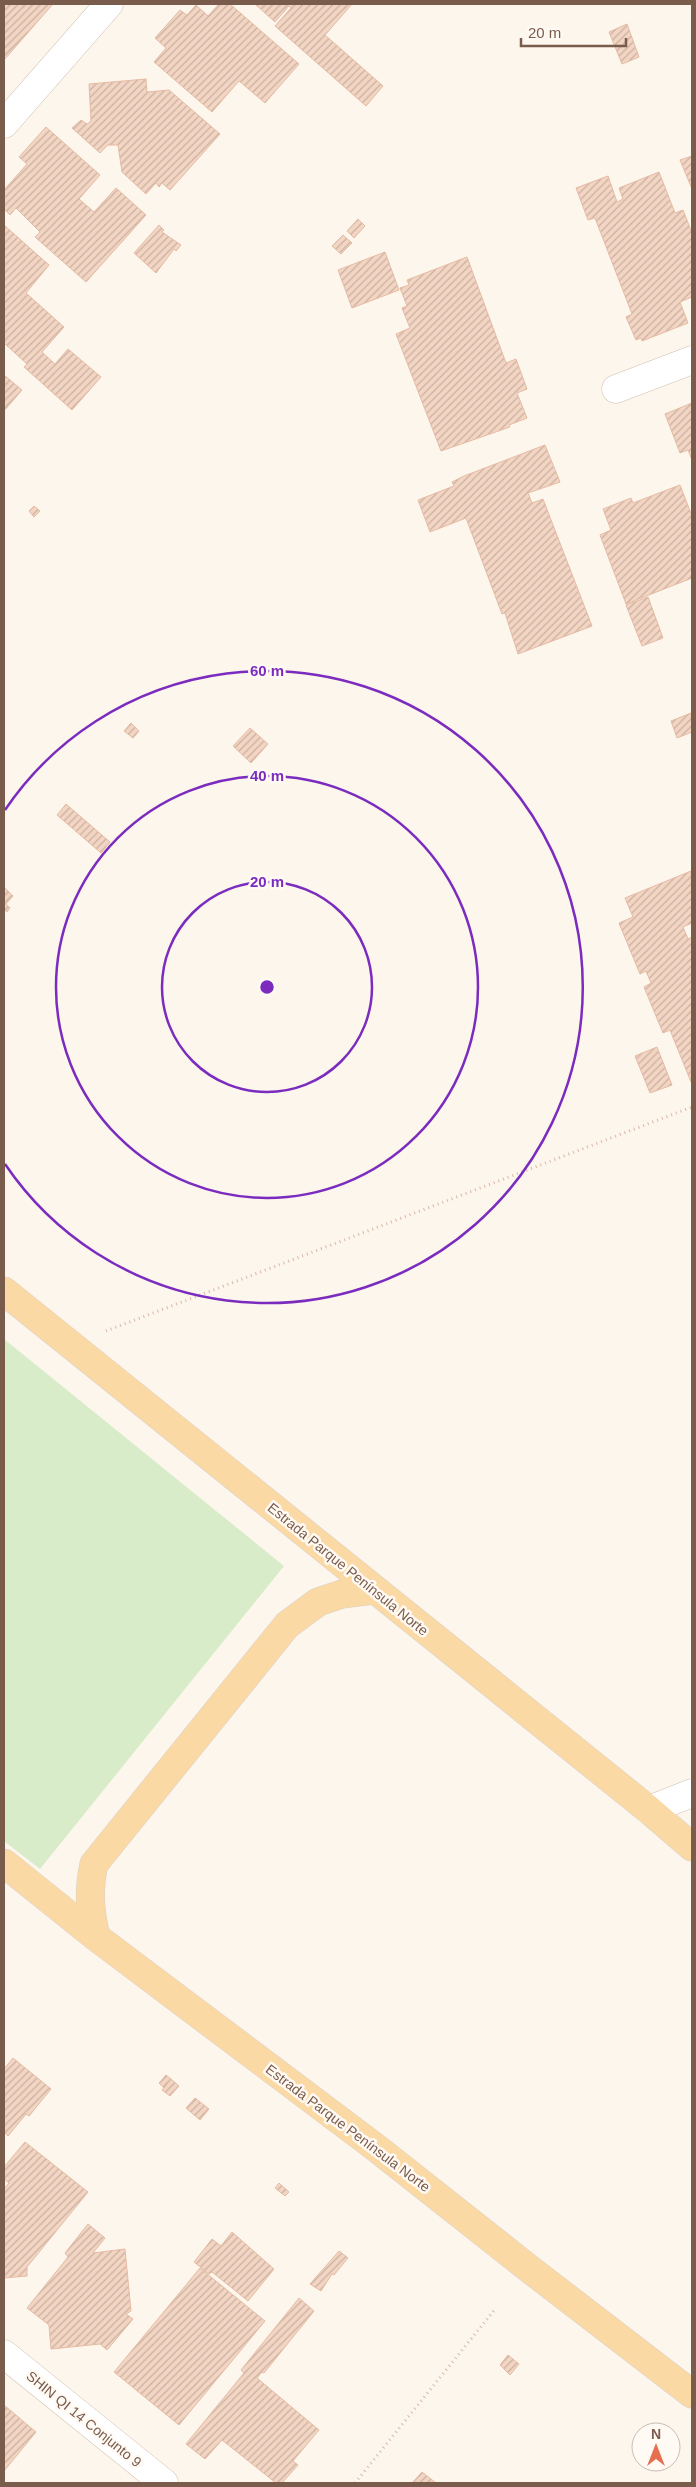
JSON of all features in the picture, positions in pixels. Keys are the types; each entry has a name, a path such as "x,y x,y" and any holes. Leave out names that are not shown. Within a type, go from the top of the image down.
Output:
{"main road":[{"name":"Estrada Parque Península Norte","path":"4,1291 649,1810 692,1847"},
{"path":"96,1937 89,1903 89,1887 94,1864 287,1625 318,1602 342,1594 374,1590"},
{"name":"Estrada Parque Península Norte","path":"4,1863 96,1937 379,2150 527,2268 681,2374 692,2394"}],"street":[{"path":"4,124 109,4"},
{"path":"616,389 692,360"},
{"path":"649,1810 692,1793"},
{"name":"SHIN QI 14 Conjunto 9","path":"4,2354 164,2483"}],"path":[{"path":"70,1345 692,1107"},
{"path":"355,2483 496,2308"}],"green space":[{"path":"4,1339 284,1566 40,1869 4,1841"}],"building":[{"path":"4,4 53,4 4,60"},
{"path":"219,4 230,4 299,64 265,103 239,81 212,112 154,62 166,48 155,38 180,10 187,15 196,5 208,16"},
{"path":"255,4 352,4 325,35 383,86 366,106 275,26 291,8 289,6 275,22"},
{"path":"627,24 639,57 622,64 609,32"},
{"path":"146,79 147,92 169,90 220,134 170,190 162,183 159,187 156,183 146,194 122,172 118,145 108,145 100,153 72,128 81,120 87,124 91,121 89,84"},
{"path":"46,127 100,175 79,199 94,212 116,188 146,215 86,282 35,237 40,232 16,208 10,215 4,209 4,190 27,164 19,157"},
{"path":"692,156 692,189 680,160"},
{"path":"659,172 675,213 683,210 692,233 692,297 680,302 688,323 642,341 641,338 636,340 626,317 632,314 595,218 588,220 576,188 608,176 617,202 623,199 619,188"},
{"path":"358,219 365,226 354,238 347,231"},
{"path":"4,225 49,265 26,293 64,327 42,352 55,364 68,349 101,377 72,410 24,367 27,364 4,343"},
{"path":"159,225 164,230 162,232 181,245 176,251 174,249 156,273 134,253"},
{"path":"343,235 352,243 341,254 332,246"},
{"path":"385,252 399,290 352,308 338,270"},
{"path":"467,257 506,363 516,359 527,389 517,393 527,418 509,425 510,427 441,451 396,334 410,328 402,308 407,306 400,288 409,285 407,280"},
{"path":"4,375 22,390 4,411"},
{"path":"692,403 692,460 688,450 680,453 665,414"},
{"path":"545,445 560,482 528,493 532,503 543,499 592,626 518,654 505,613 502,614 466,518 430,532 418,500 454,486 452,482 464,476"},
{"path":"680,485 692,516 692,578 626,604 600,535 611,530 603,509 631,498 633,503"},
{"path":"34,506 40,511 34,517 29,511"},
{"path":"648,597 663,638 642,646 626,605"},
{"path":"691,713 692,732 677,738 671,721"},
{"path":"131,723 139,731 133,738 124,731"},
{"path":"250,728 268,744 251,763 233,746"},
{"path":"66,804 110,842 101,853 57,815"},
{"path":"691,871 692,923 683,927 688,939 692,937 691,1082 670,1030 663,1033 644,987 651,983 646,971 640,974 619,923 633,917 625,898"},
{"path":"4,887 13,896 6,904 10,908 7,912 4,909"},
{"path":"657,1047 672,1085 650,1093 635,1056"},
{"path":"13,2058 51,2089 29,2116 26,2114 8,2136 4,2132 4,2069"},
{"path":"166,2075 171,2079 164,2088 159,2083"},
{"path":"171,2079 179,2086 170,2096 162,2090"},
{"path":"195,2098 209,2109 200,2120 186,2108"},
{"path":"25,2142 88,2192 27,2267 27,2276 4,2278 4,2189 9,2183 4,2179 4,2167"},
{"path":"279,2183 289,2192 285,2196 275,2188"},
{"path":"88,2224 105,2238 93,2253 125,2249 131,2311 126,2314 133,2319 107,2350 100,2344 51,2349 49,2325 27,2308 68,2257 65,2253"},
{"path":"232,2232 274,2269 248,2301 212,2272 209,2274 194,2262 212,2239 221,2246"},
{"path":"339,2251 348,2258 334,2275 332,2274 321,2291 310,2284"},
{"path":"200,2268 265,2321 179,2425 114,2372"},
{"path":"299,2298 314,2311 264,2373 262,2372 257,2378 319,2430 293,2461 298,2465 282,2483 276,2483 222,2440 205,2459 186,2444 244,2373 241,2370"},
{"path":"508,2355 519,2364 510,2375 500,2365"},
{"path":"4,2405 36,2432 4,2471"},
{"path":"422,2472 436,2483 412,2483"}]}
